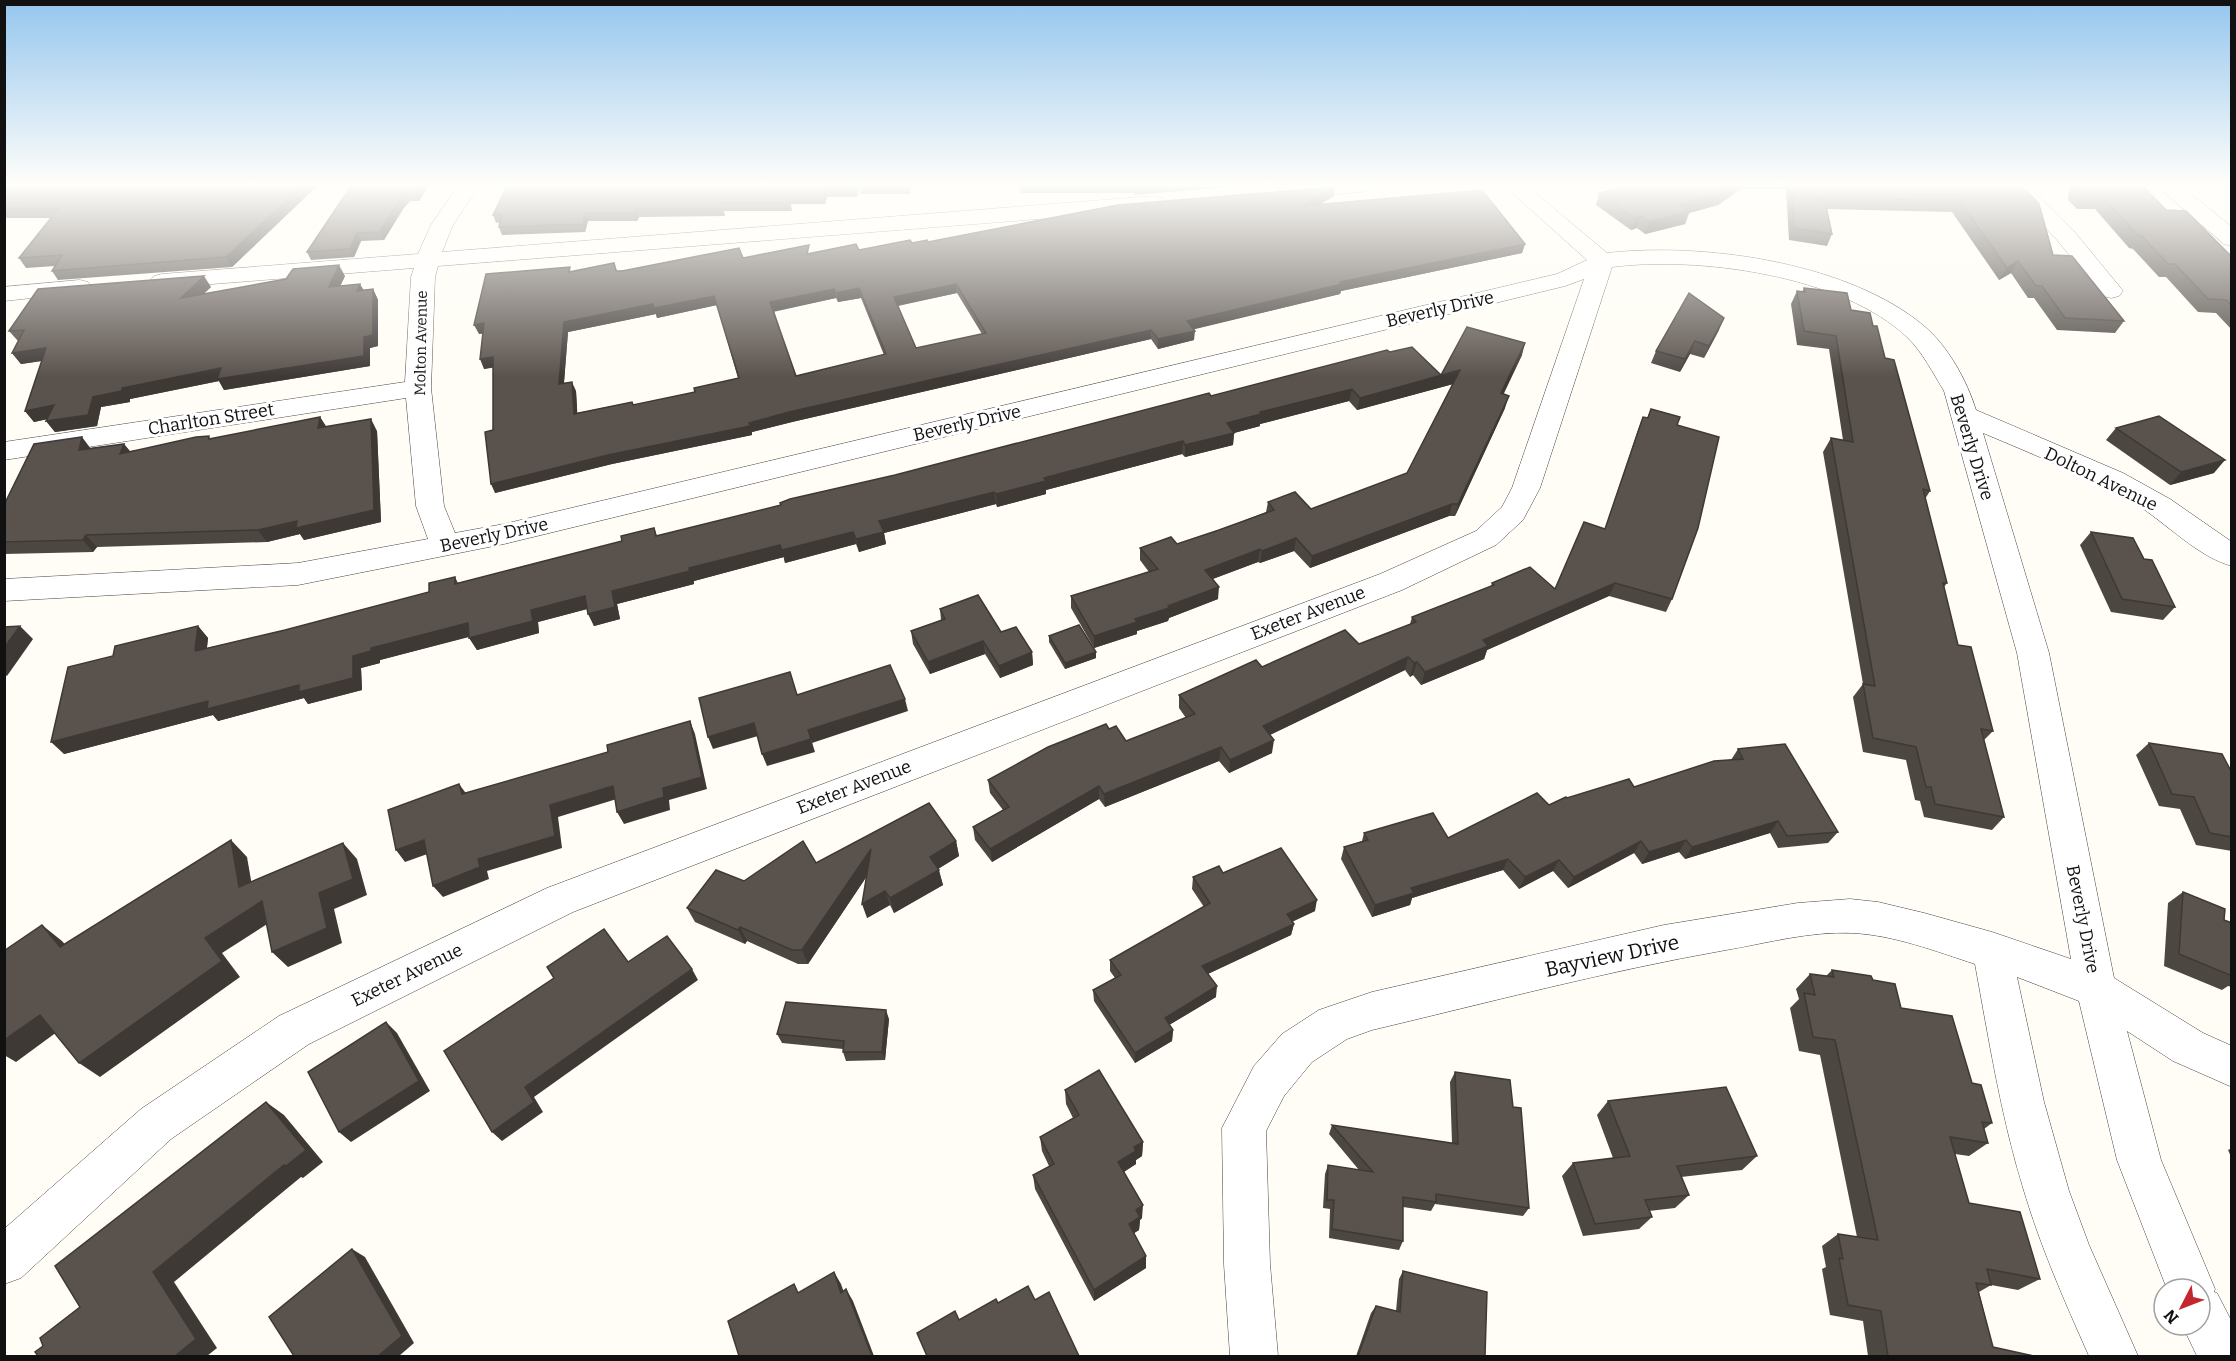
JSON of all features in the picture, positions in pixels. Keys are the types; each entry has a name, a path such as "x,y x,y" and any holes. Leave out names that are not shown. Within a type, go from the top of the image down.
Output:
{"street":[{"name":"Molton Avenue","path":"432,250 423,278 418,388 430,506 445,545"},
{"path":"146,282 562,250"},
{"path":"1589,250 1602,261"},
{"path":"2077,250 2111,291"},
{"name":"Beverly Drive","path":"4,590 298,574 516,531 1565,279 1602,261 1642,256 1714,260 1803,276 1859,296 1886,310 1916,332 1932,350 1957,391 2033,653 2096,989 2139,1160 2186,1277"},
{"name":"Exeter Avenue","path":"4,1261 156,1124 294,1030 539,910 582,891 1391,582 1486,538 1513,513 1526,488 1602,261"},
{"path":"4,294 99,286"},
{"name":"Charlton Street","path":"4,451 418,388"},
{"name":"Dolton Avenue","path":"1964,415 2102,475 2160,506 2208,542 2232,556"},
{"name":"Bayview Drive","path":"1254,1356 1247,1264 1244,1128 1269,1081 1297,1048 1334,1024 1409,1002 1664,943 1798,920 1850,916 1878,919 1992,950 2096,989 2188,1047 2232,1067"},
{"path":"1992,950 2020,1093 2046,1190 2077,1275 2114,1356"},
{"path":"2212,1334 2223,1356"}],"building":[{"path":"26,250 234,250 226,257 52,271 62,255 19,258"},
{"path":"309,250 343,250 307,252"},
{"path":"731,250 740,250 743,258 786,250 808,250 807,254 829,250 1498,250 1340,282 1342,284 1187,321 1195,331 1158,339 1151,330 789,412 749,423 750,426 608,455 491,484 485,432 493,430 493,357 480,359 484,323 474,325 486,274 570,267 569,272 614,263 616,271 622,271","holes":["956,284 986,333 916,348 894,297","859,288 886,354 796,376 770,302 834,289 836,293","714,296 739,378 694,388 695,392 574,414 572,382 559,384 564,322 653,304 654,308"]},
{"path":"1994,250 2051,250 2053,255 2072,256 2124,321 2065,318 2042,286 2036,286 2018,261 2007,268"},
{"path":"2155,250 2225,250 2232,257 2232,306 2226,300 2208,299 2175,264 2168,264"},
{"path":"339,265 329,287 360,284 357,291 373,289 373,335 364,337 364,356 217,379 221,368 122,388 122,391 93,397 88,415 46,421 54,405 25,411 46,348 12,353 24,330 9,331 38,289 204,276 181,298 286,279 293,269"},
{"path":"1804,288 1847,293 1851,310 1870,313 1873,326 1877,326 1885,358 1894,360 1930,491 1923,489 1947,583 1943,583 1958,645 1971,647 1993,731 1981,729 2004,817 1935,804 1931,787 1926,787 1916,747 1873,738 1863,684 1875,686 1831,438 1853,442 1836,336 1804,331 1797,291 1805,292"},
{"path":"1689,293 1724,318 1709,346 1695,341 1685,359 1656,351"},
{"path":"1467,327 1525,343 1501,393 1509,396 1458,504 1452,504 1312,556 1296,538 1262,551 1260,549 1205,570 1219,587 1168,606 1169,608 1135,619 1137,622 1094,636 1071,596 1158,569 1140,548 1171,537 1177,544 1219,530 1274,510 1268,502 1295,492 1311,509 1407,473 1460,370 1360,398 1352,389 1260,412 1261,414 1227,423 1234,433 1185,445 1183,441 1044,478 1046,481 879,521 884,532 856,539 853,532 782,550 780,545 689,568 690,571 612,591 615,607 588,614 585,596 531,610 533,621 469,638 468,623 371,648 371,651 353,656 353,678 299,692 299,685 207,709 208,701 51,742 68,667 113,656 115,646 198,626 196,651 429,592 429,583 455,577 455,584 622,541 621,536 654,528 656,536 781,505 780,503 790,499 895,475 1209,393 1211,396 1387,350 1390,352 1412,347 1441,375"},
{"path":"1651,409 1680,417 1677,425 1719,437 1698,528 1672,599 1615,583 1483,640 1488,646 1425,672 1417,662 1414,663 1408,657 1263,726 1274,740 1230,760 1221,747 1104,794 1099,786 990,849 973,827 1009,807 988,780 1048,747 1106,724 1109,729 1116,726 1126,741 1195,714 1179,695 1256,660 1262,667 1345,630 1359,644 1416,622 1412,617 1494,585 1492,583 1530,567 1555,589 1584,522 1605,529 1643,417 1648,418"},
{"path":"2159,416 2225,460 2181,472 2116,428"},
{"path":"320,417 318,428 371,419 374,510 296,528 297,521 258,530 86,535 83,540 4,542 4,505 34,444 82,437 79,450 124,444 120,454 196,437 209,436 209,439"},
{"path":"2091,532 2133,538 2144,559 2152,560 2175,607 2122,599"},
{"path":"978,595 1001,632 1016,627 1032,652 999,666 983,641 928,662 911,631 945,619 940,609"},
{"path":"1079,625 1096,652 1065,663 1049,636"},
{"path":"20,626 4,648 4,627"},
{"path":"890,665 905,699 808,730 811,739 762,754 754,723 708,737 699,698 790,672 797,695"},
{"path":"690,721 702,777 663,788 664,797 617,812 613,786 550,805 555,836 478,859 480,867 433,886 424,840 396,850 388,810 459,784 462,794 608,752 607,745"},
{"path":"2149,743 2222,754 2232,773 2232,837 2210,833 2194,797 2172,794"},
{"path":"1785,744 1838,832 1787,836 1778,821 1692,847 1686,840 1649,852 1641,841 1574,877 1559,860 1525,877 1508,859 1411,888 1414,893 1375,905 1344,847 1368,840 1364,833 1433,813 1448,838 1537,793 1549,805 1566,797 1629,779 1634,787 1714,761 1743,759 1738,749"},
{"path":"929,803 956,841 930,857 939,870 890,898 885,891 862,904 871,849 802,950 792,950 740,927 738,930 687,908 716,870 744,881 803,841 816,863"},
{"path":"231,840 239,887 343,843 353,879 319,893 327,928 272,952 262,901 205,938 222,961 79,1063 40,1015 4,1040 4,951 42,925 60,947"},
{"path":"1281,848 1317,900 1287,914 1294,924 1202,966 1217,986 1165,1018 1173,1030 1135,1053 1093,990 1121,975 1110,960 1210,903 1193,877 1219,866 1223,873"},
{"path":"2183,892 2225,909 2224,920 2232,923 2232,976 2179,954"},
{"path":"604,929 628,962 667,936 692,969 525,1087 534,1102 492,1132 444,1051 554,978 547,967"},
{"path":"1832,970 1871,976 1873,980 1895,984 1901,1008 1952,1016 1972,1083 1981,1085 1992,1123 1982,1122 1988,1143 1950,1137 1969,1203 2020,1212 2040,1279 1987,1269 1991,1285 1976,1283 1993,1347 2034,1356 1888,1356 1881,1311 1848,1305 1839,1258 1843,1259 1838,1234 1878,1240 1835,1040 1813,1037 1804,993 1815,995 1810,974 1834,977"},
{"path":"786,1002 886,1010 882,1052 843,1052 844,1041 777,1034"},
{"path":"386,1022 419,1081 339,1132 308,1072"},
{"path":"1099,1070 1143,1142 1134,1147 1136,1151 1118,1162 1143,1205 1136,1210 1140,1217 1129,1224 1146,1256 1094,1290 1033,1175 1054,1164 1040,1137 1079,1115 1065,1090"},
{"path":"1455,1072 1510,1080 1513,1107 1521,1108 1529,1208 1436,1194 1436,1202 1403,1197 1403,1241 1332,1229 1334,1200 1327,1200 1328,1165 1373,1172 1332,1125 1458,1144"},
{"path":"1726,1087 1757,1156 1677,1166 1689,1195 1645,1200 1652,1217 1595,1224 1573,1163 1630,1156 1608,1101"},
{"path":"266,1102 306,1150 286,1166 284,1165 153,1272 196,1339 175,1356 38,1356 35,1352 43,1346 40,1338 80,1307 55,1266"},
{"path":"352,1249 402,1336 378,1356 294,1356 269,1317"},
{"path":"1403,1271 1487,1292 1485,1356 1358,1356 1376,1306 1400,1312"},
{"path":"834,1272 841,1293 846,1289 872,1356 739,1356 728,1321 794,1284 798,1293"},
{"path":"1028,1286 1035,1300 1049,1292 1079,1356 927,1356 917,1333 955,1311 959,1320 996,1299 998,1303"}]}
